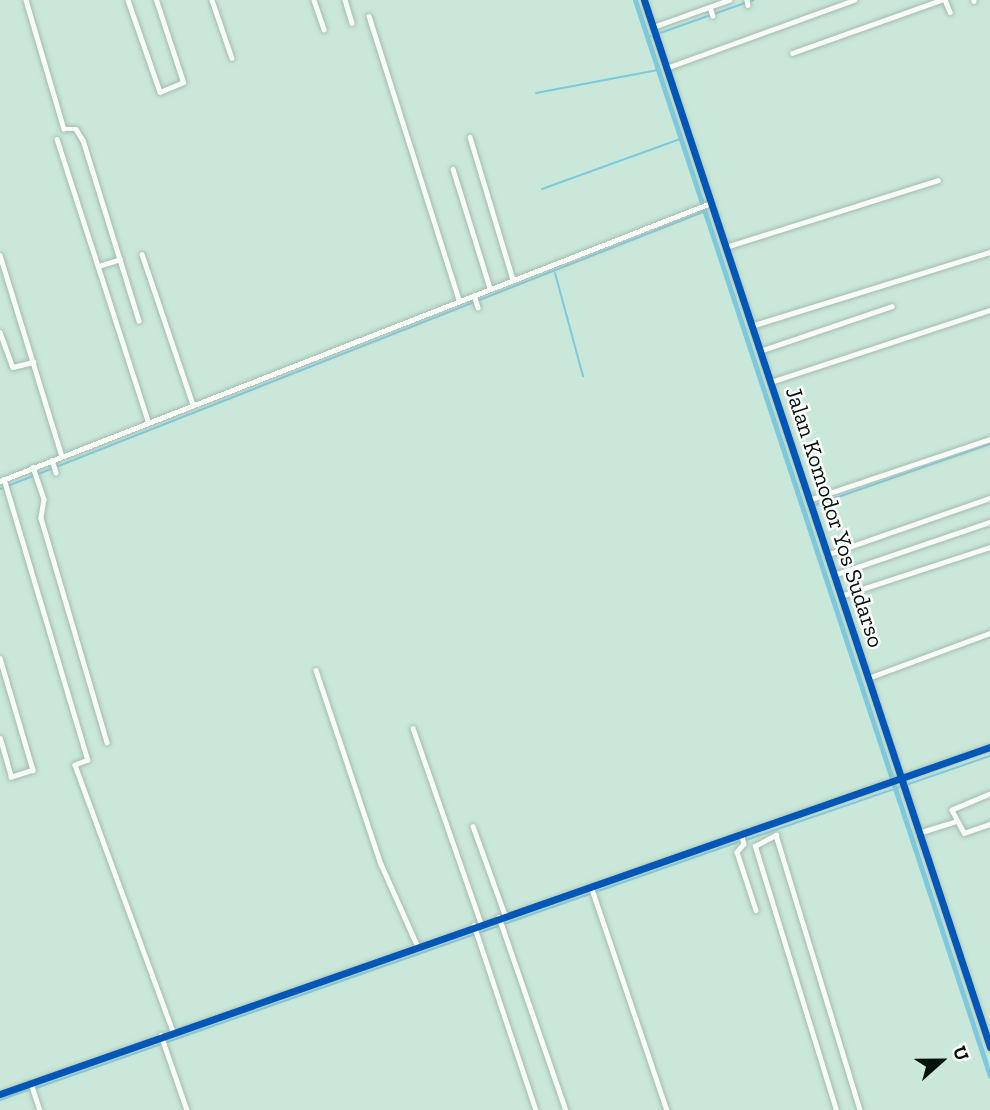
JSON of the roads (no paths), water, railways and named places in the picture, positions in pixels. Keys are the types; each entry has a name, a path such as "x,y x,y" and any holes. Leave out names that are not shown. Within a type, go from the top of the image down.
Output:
{"street":[{"path":"26,0 64,129 76,129 83,140 139,321"},
{"path":"128,0 160,92 183,82 156,0"},
{"path":"212,0 232,58"},
{"path":"314,0 324,29"},
{"path":"345,0 352,23"},
{"name":"Jalan Komodor Yos Sudarso","path":"644,0 723,248 771,382 899,779 990,1047"},
{"path":"653,27 712,11 729,0"},
{"path":"666,68 854,0"},
{"path":"792,53 943,0 950,12"},
{"path":"369,16 459,300"},
{"path":"470,137 513,279"},
{"path":"57,139 148,420"},
{"path":"453,169 490,288"},
{"path":"723,248 938,180"},
{"path":"173,1031 75,765 88,760 3,481 148,420 193,405 459,300 474,297 490,288 709,204"},
{"path":"751,327 990,252"},
{"path":"142,254 193,405"},
{"path":"0,256 62,456"},
{"path":"99,266 120,259"},
{"path":"474,297 478,306"},
{"path":"760,351 891,306"},
{"path":"771,382 990,310"},
{"path":"0,331 13,367 33,362"},
{"path":"811,504 990,439"},
{"path":"53,462 56,471"},
{"path":"34,470 38,479 41,519 107,742"},
{"path":"826,555 990,499"},
{"path":"833,575 990,522"},
{"path":"841,596 990,547"},
{"path":"868,678 990,633"},
{"path":"0,658 33,770 11,777 0,739"},
{"path":"316,670 381,864 416,945"},
{"path":"413,727 481,923"},
{"path":"0,1094 416,945 592,888 990,747"},
{"path":"990,794 956,806 954,822 964,833 990,824"},
{"path":"918,834 954,822"},
{"path":"768,825 771,835"},
{"path":"472,826 503,927 566,1110"},
{"path":"741,834 744,841 737,852 756,910"},
{"path":"771,835 755,846 836,1110"},
{"path":"771,835 779,838 860,1110"},
{"path":"592,888 667,1110"},
{"path":"474,926 536,1110"},
{"path":"161,1036 187,1110"},
{"path":"32,1084 40,1110"}],"waterway":[{"path":"635,0 990,1076"},
{"path":"660,33 753,0"},
{"path":"647,37 651,36"},
{"path":"536,93 658,70"},
{"path":"542,189 680,139"},
{"path":"0,489 703,212"},
{"path":"555,273 583,376"},
{"path":"815,505 990,444"},
{"path":"746,840 990,756"},
{"path":"36,1088 741,841"},
{"path":"0,1100 30,1089"}]}
